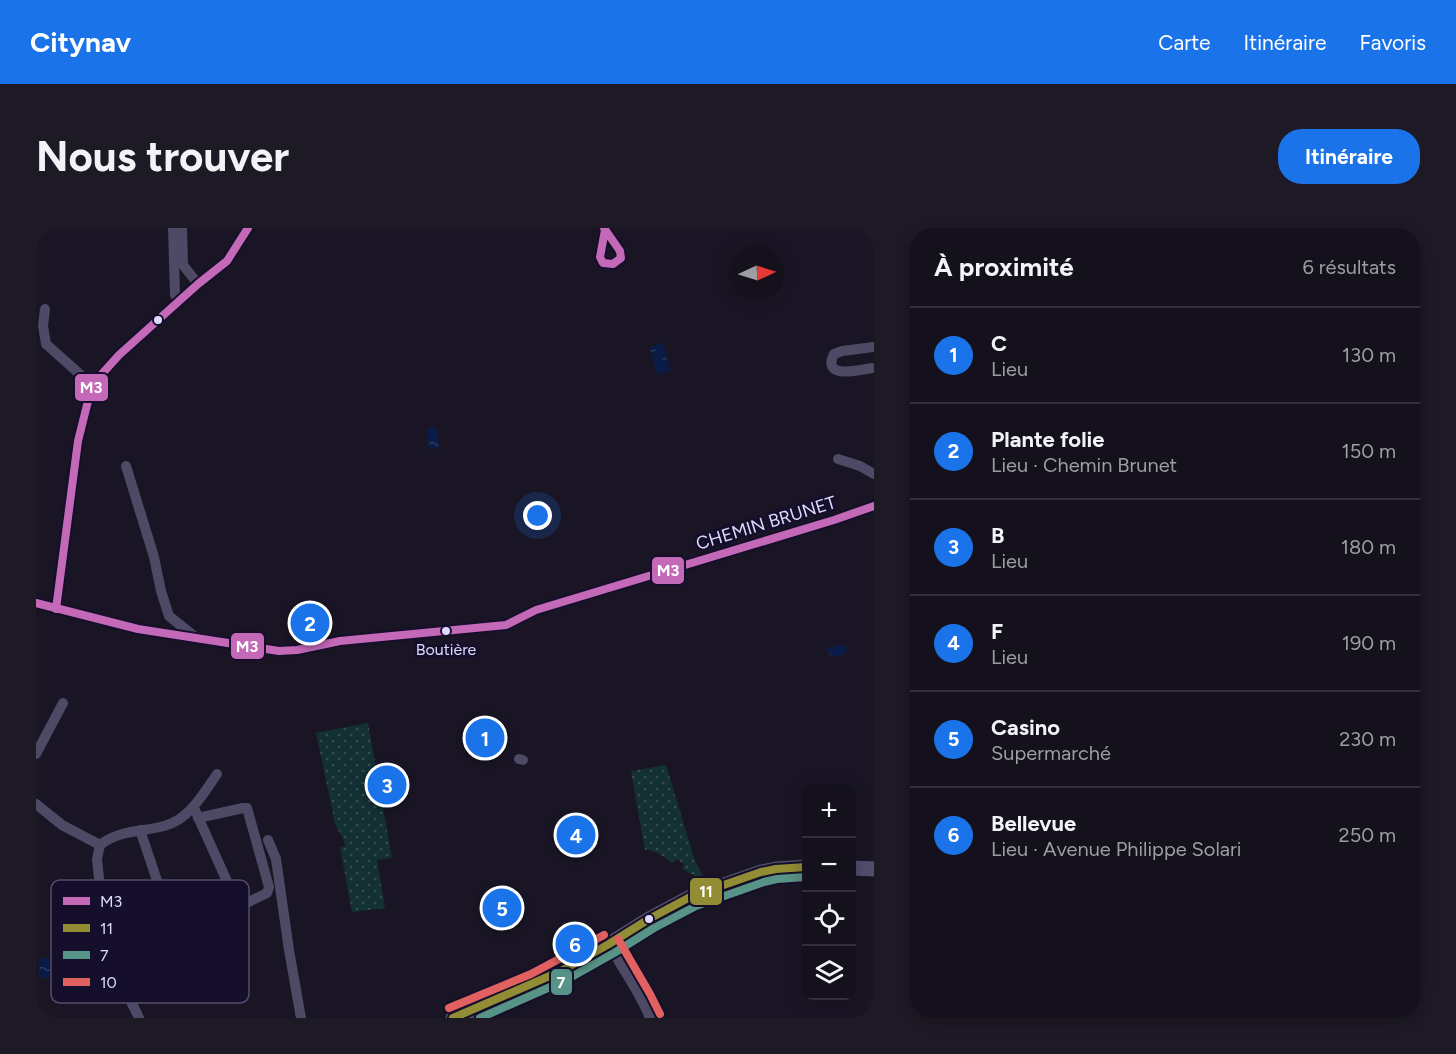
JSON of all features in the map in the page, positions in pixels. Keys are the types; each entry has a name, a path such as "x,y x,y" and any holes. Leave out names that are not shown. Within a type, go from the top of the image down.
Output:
{"main road":[{"path":"453,1018 572,965 692,896 761,872 802,867"},
{"path":"856,868 874,869"}],"street":[{"path":"173,228 175,295 182,299"},
{"path":"182,228 183,265 198,284"},
{"path":"56,609 78,441 92,385 119,355 226,261 248,228"},
{"path":"45,309 43,326 46,344 92,385"},
{"path":"872,368 841,372 832,366 831,359 834,354 842,351 874,347"},
{"path":"838,459 860,466 874,474"},
{"path":"126,466 154,557 169,616 195,637"},
{"name":"CHEMIN BRUNET","path":"36,603 138,629 279,651 297,650 340,641 506,625 536,609 874,506"},
{"path":"36,754 63,703"},
{"path":"196,813 217,774"},
{"path":"36,804 62,825 100,845"},
{"path":"99,880 100,845 108,839 121,834 166,826 196,813 247,808 269,887 267,893 249,902"},
{"path":"196,813 225,880"},
{"path":"140,830 158,880"},
{"path":"268,840 276,859 301,1018"},
{"path":"609,944 637,989 650,1018"},
{"path":"132,1003 139,1018"}],"green space":[{"path":"368,723 392,858 377,860 385,908 352,912 340,847 345,846 333,818 316,733"},
{"path":"666,765 695,861 704,878 700,879 682,869 684,864 677,859 673,863 656,853 645,850 631,771"}],"water":[{"path":"663,343 670,371 657,374 650,347"},
{"path":"434,426 434,429 437,429 439,448 429,449 427,430"},
{"path":"844,645 847,650 843,655 832,656 827,652 830,647"},
{"path":"49,958 50,977 40,978 39,959"}],"transit line":[{"name":"M3","path":"56,609 78,441 92,385 119,355 227,261 248,228"},
{"name":"M3","path":"604,228 620,251 621,258 613,264 603,263 600,257 605,230"},
{"name":"M3","path":"36,603 138,629 279,651 297,650 340,641 506,625 536,610 874,506"},
{"name":"11","path":"453,1018 561,971 692,896 761,872 802,867"},
{"name":"7","path":"480,1018 566,980 696,906 764,882 802,877"},
{"name":"10","path":"449,1008 531,974 604,935"},
{"name":"10","path":"618,939 660,1014"}],"place":[{"name":"Plante folie","path":"310,623"},
{"name":"Boutière","path":"446,631"},
{"name":"C","path":"485,738"},
{"name":"B","path":"387,785"},
{"name":"F","path":"576,835"},
{"name":"Casino","path":"502,908"},
{"name":"Bellevue","path":"575,944"}]}
